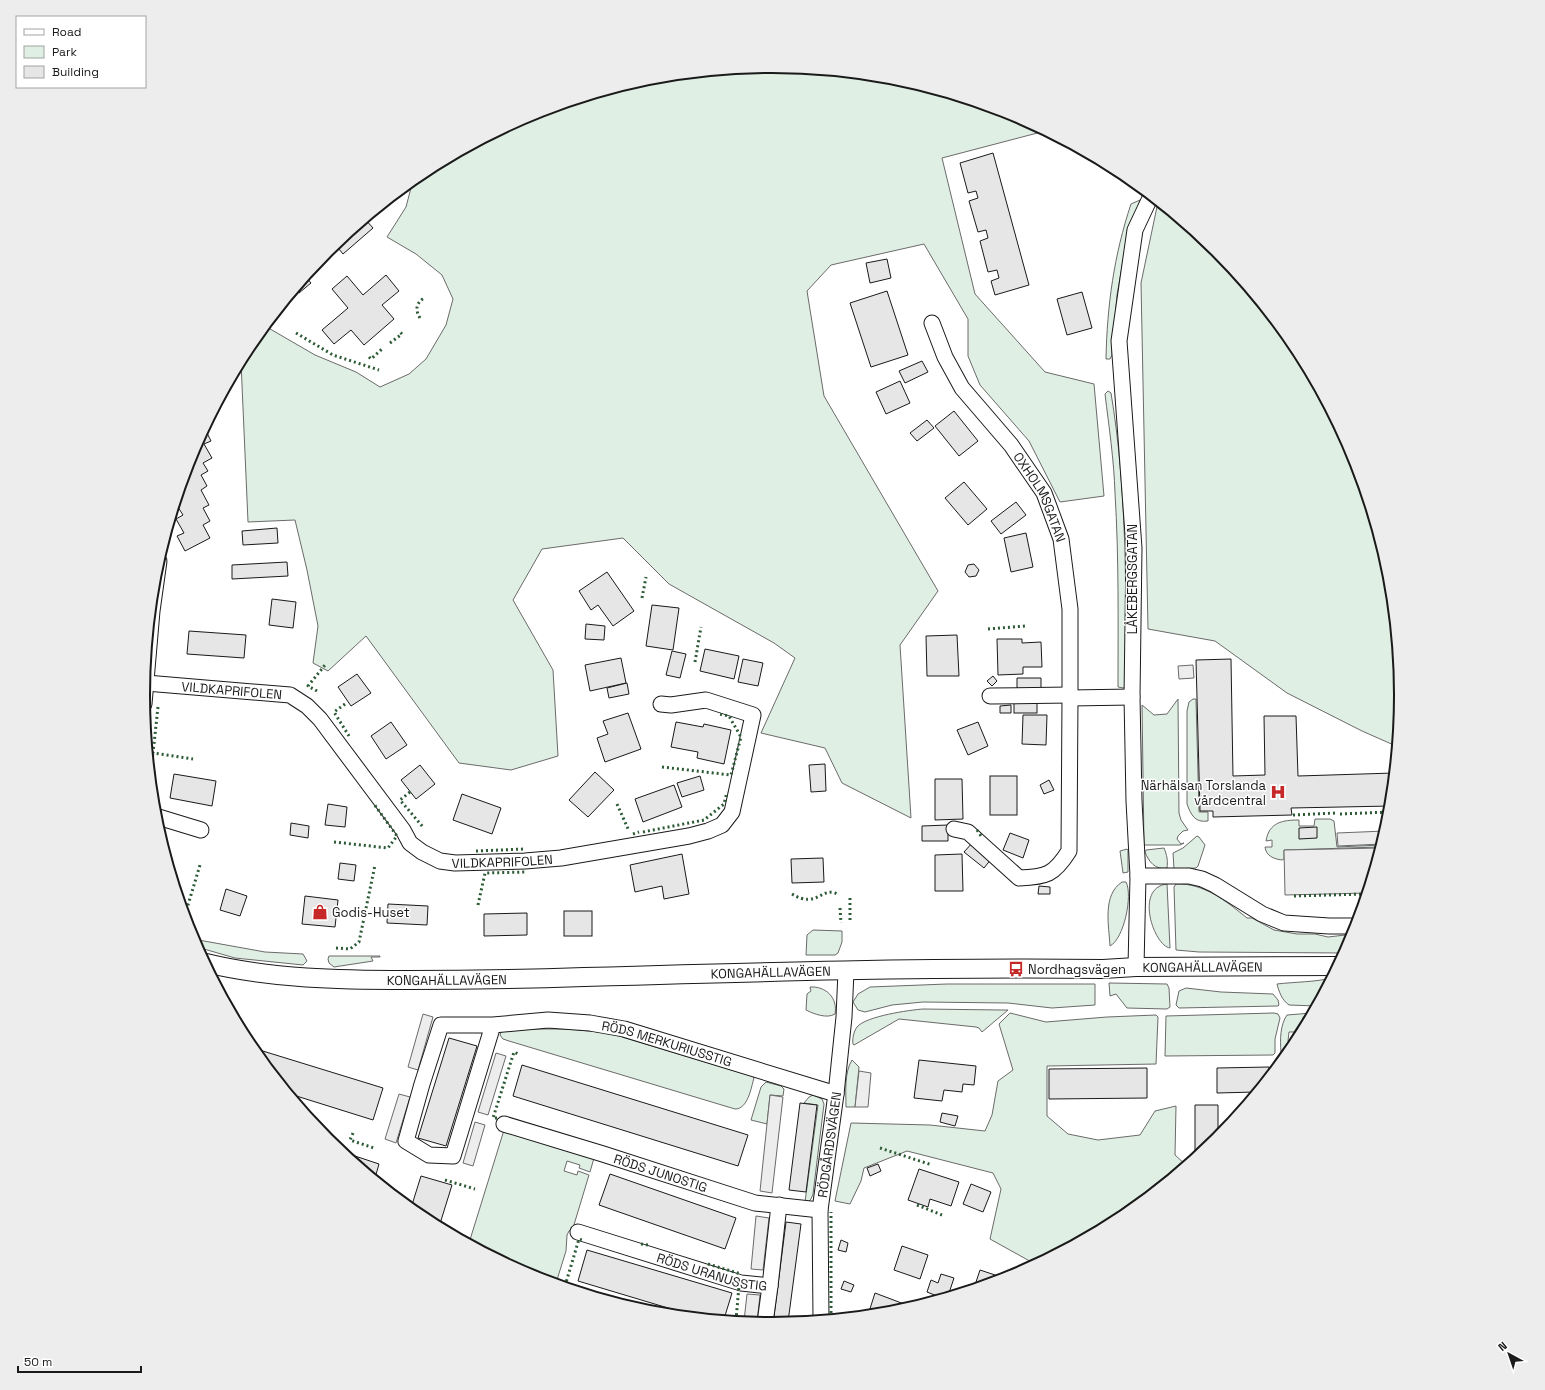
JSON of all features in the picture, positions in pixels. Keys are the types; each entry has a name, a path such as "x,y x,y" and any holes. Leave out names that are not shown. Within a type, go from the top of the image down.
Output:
{"street":[{"name":"LÅKEBERGSGATAN","path":"1136,967 1138,876 1134,801 1132,697 1134,548 1119,341 1136,230 1149,201"},
{"name":"OXHOLMSGATAN","path":"932,323 945,357 962,388 1011,445 1044,493 1061,540 1070,609 1069,851 1053,872 1032,877 1019,878 968,832 954,829"},
{"name":"VILDKAPRIFOLEN","path":"151,683 290,695 307,706 320,719 403,830 410,843 422,852 440,861 455,863 525,861 561,858 689,836 708,831 722,825 732,812 753,715 706,700 671,705 661,704"},
{"path":"990,696 1132,697"},
{"path":"163,818 201,830"},
{"path":"1138,876 1189,876 1202,879 1215,885 1262,914 1284,923 1350,926"},
{"name":"KONGAHÄLLAVÄGEN","path":"212,964 248,972 279,975 378,980 539,979 804,970 846,971 1332,966"},
{"name":"RÖDGÅRDSVÄGEN","path":"821,1315 820,1210 836,1094 844,1017 846,971"},
{"name":"RÖDS MERKURIUSSTIG","path":"493,1025 453,1156 429,1155 406,1141 441,1025 493,1025 548,1020 590,1023 624,1029 836,1094"},
{"name":"RÖDS JUNOSTIG","path":"504,1124 755,1203 820,1210"},
{"name":"RÖDS URANUSSTIG","path":"578,1232 741,1283 770,1286 779,1205"},
{"path":"766,1317 770,1286"}],"green space":[{"path":"772,73 813,74 854,78 933,94 1011,120 1039,133 942,158 975,294 1045,372 1094,384 1104,496 1060,502 1029,441 980,385 968,356 968,319 924,244 831,265 807,291 824,396 938,591 900,645 911,818 842,783 825,748 761,733 795,658 774,643 669,584 623,538 542,549 513,600 553,670 558,756 511,770 459,763 366,636 328,671 313,663 318,626 295,520 248,522 241,372 270,329 315,355 356,372 380,387 409,374 426,359 446,325 453,299 442,275 416,254 387,237 406,207 410,190 427,178 462,156 497,137 534,120 612,94 691,78 732,74"},
{"path":"1140,200 1123,261 1117,295 1112,355 1110,359 1106,359 1112,281 1120,242 1131,204"},
{"path":"1157,207 1183,227 1240,285 1266,316 1290,349 1311,384 1347,457 1373,534 1383,574 1393,654 1394,695 1392,744 1362,731 1287,693 1215,641 1148,629 1141,283"},
{"path":"1108,391 1111,393 1116,429 1123,502 1126,686 1123,688 1118,687 1117,542 1114,468 1105,394"},
{"path":"1178,699 1179,813 1181,820 1188,830 1183,831 1178,836 1177,839 1181,844 1184,843 1180,845 1144,845 1142,705 1154,715 1167,714"},
{"path":"1196,699 1199,812 1208,812 1208,821 1200,821 1194,817 1187,804 1187,711 1189,702"},
{"path":"1315,819 1330,819 1334,821 1337,847 1376,845 1375,847 1284,850 1284,859 1282,860 1273,858 1267,853 1265,847 1272,847 1272,840 1266,841 1268,835 1270,830 1278,823 1299,820 1299,826 1314,826"},
{"path":"1197,836 1205,845 1198,866 1196,868 1174,869 1173,853 1183,848"},
{"path":"1164,848 1167,858 1167,868 1159,868 1148,859 1145,852 1146,850"},
{"path":"1127,849 1128,872 1123,873 1120,851"},
{"path":"1122,882 1126,882 1128,888 1128,906 1119,935 1115,942 1110,946 1108,920 1109,903 1116,888"},
{"path":"1167,884 1170,948 1164,945 1158,938 1153,928 1149,905 1151,895 1157,888"},
{"path":"1176,884 1196,886 1214,894 1247,918 1252,918 1274,930 1297,934 1315,934 1328,937 1346,935 1338,953 1199,952 1176,950 1174,887"},
{"path":"813,930 842,931 842,942 838,953 835,955 806,955 807,935"},
{"path":"201,941 265,952 303,954 307,961 303,965 235,958 206,949"},
{"path":"329,956 380,957 371,957 373,961 334,967 329,963"},
{"path":"1325,979 1311,1006 1289,1005 1281,996 1277,984 1312,981"},
{"path":"1109,983 1167,984 1169,988 1170,1007 1167,1009 1127,1008 1116,994 1110,996"},
{"path":"947,984 1095,984 1095,1005 1052,1008 1008,1003 923,1002 892,1005 865,1012 858,1010 853,1002 858,994 870,987"},
{"path":"810,987 816,987 830,994 835,1003 835,1014 824,1016 806,1010 807,994 811,991"},
{"path":"1186,988 1221,992 1273,994 1278,1000 1279,1005 1179,1008 1176,1005 1179,991"},
{"path":"923,1009 1008,1010 982,1032 976,1027 899,1019 854,1045 853,1044 855,1031 862,1023 888,1014"},
{"path":"1010,1013 1046,1022 1156,1015 1158,1017 1156,1064 1047,1066 1047,1116 1068,1134 1098,1140 1140,1135 1155,1111 1176,1106 1175,1155 1183,1163 1118,1212 1083,1234 1030,1261 990,1239 1001,1189 993,1173 907,1151 864,1168 861,1181 850,1204 835,1201 851,1123 930,1125 985,1131 992,1115 998,1081 1013,1070 999,1024"},
{"path":"1307,1013 1303,1017 1295,1032 1289,1032 1288,1041 1290,1041 1282,1052 1282,1028 1287,1015"},
{"path":"1278,1014 1280,1018 1275,1039 1275,1053 1273,1055 1165,1056 1166,1016"},
{"path":"569,1029 609,1033 752,1076 754,1078 746,1102 743,1106 735,1109 509,1041 503,1039 500,1035 501,1032 505,1030"},
{"path":"852,1060 859,1067 855,1107 846,1107 847,1077 849,1065"},
{"path":"766,1082 781,1086 784,1089 783,1096 770,1095 767,1124 751,1120 761,1087"},
{"path":"813,1095 822,1099 824,1104 813,1194 808,1202 805,1202 818,1105 804,1103"},
{"path":"504,1130 594,1158 590,1172 579,1168 580,1165 567,1161 564,1171 577,1175 578,1171 589,1175 573,1228 567,1235 566,1251 557,1278 534,1270 470,1239"}],"shaded area":[{"path":"1193,665 1194,678 1179,679 1178,666"},
{"path":"1379,831 1376,844 1338,846 1337,833"},
{"path":"1375,848 1362,893 1285,895 1284,850"},
{"path":"423,1014 433,1017 418,1070 408,1067"},
{"path":"496,1053 506,1056 488,1115 478,1112"},
{"path":"859,1071 871,1073 868,1107 855,1107"},
{"path":"399,1094 410,1097 396,1143 385,1139"},
{"path":"770,1095 783,1097 772,1193 760,1191"},
{"path":"475,1122 485,1125 473,1166 463,1163"},
{"path":"756,1216 769,1218 763,1270 751,1269"},
{"path":"747,1294 760,1295 758,1317 745,1316"}],"building":[{"path":"993,153 1029,285 995,295 991,281 999,278 997,270 988,272 980,241 988,238 986,230 978,232 969,201 978,198 976,191 968,193 960,163"},
{"path":"368,222 373,228 343,254 339,249"},
{"path":"887,259 891,278 870,283 866,263"},
{"path":"386,275 399,291 382,305 394,319 364,345 351,330 334,344 322,330 348,308 332,289 347,276 363,295"},
{"path":"309,281 311,283 299,293"},
{"path":"887,291 908,355 871,367 850,303"},
{"path":"1082,292 1092,328 1067,335 1057,299"},
{"path":"922,361 928,372 905,383 899,371"},
{"path":"900,381 910,403 886,414 876,392"},
{"path":"954,411 978,441 959,456 935,426"},
{"path":"927,420 934,428 917,441 910,433"},
{"path":"208,435 211,441 204,444 212,458 203,463 208,471 201,475 207,486 201,490 209,505 203,508 210,521 203,525 210,538 185,551 177,536 184,533 176,520 183,515 180,510 184,495 198,457"},
{"path":"964,482 987,509 968,525 945,498"},
{"path":"1016,502 1026,515 1001,534 991,521"},
{"path":"277,528 278,543 243,545 242,531"},
{"path":"1026,533 1033,567 1011,572 1004,538"},
{"path":"287,562 288,576 232,579 232,565"},
{"path":"974,564 979,570 976,576 969,577 965,572 968,565"},
{"path":"607,572 634,611 613,626 598,605 591,610 579,591"},
{"path":"272,599 296,602 293,628 269,625"},
{"path":"652,605 679,608 673,650 646,646"},
{"path":"586,624 605,626 604,640 585,639"},
{"path":"189,631 246,635 244,658 187,654"},
{"path":"957,635 959,676 927,676 926,636"},
{"path":"997,639 1022,639 1022,643 1041,642 1042,667 1023,667 1023,674 998,675"},
{"path":"705,649 739,656 734,679 700,671"},
{"path":"672,651 686,654 680,678 666,675"},
{"path":"621,658 626,683 590,691 585,665"},
{"path":"743,659 763,663 758,686 738,682"},
{"path":"1231,659 1233,776 1265,775 1264,716 1296,716 1298,776 1389,773 1384,806 1291,808 1292,815 1213,817 1213,811 1200,811 1196,660"},
{"path":"357,674 371,693 351,706 338,687"},
{"path":"993,676 997,681 992,686 987,681"},
{"path":"1017,678 1041,678 1041,690 1017,689"},
{"path":"627,683 629,694 609,698 607,688"},
{"path":"1014,701 1037,701 1037,713 1014,713"},
{"path":"1011,705 1011,713 1000,713 1000,706"},
{"path":"628,713 641,749 605,762 597,738 608,734 603,721"},
{"path":"1023,715 1047,715 1046,745 1022,744"},
{"path":"391,722 407,745 386,759 371,736"},
{"path":"676,722 703,727 704,724 731,730 724,764 697,758 698,752 671,747"},
{"path":"978,722 988,746 968,755 957,730"},
{"path":"825,764 826,791 811,792 809,765"},
{"path":"420,765 435,784 416,799 401,780"},
{"path":"595,772 614,790 588,817 569,800"},
{"path":"174,774 216,781 212,806 170,798"},
{"path":"700,776 704,790 682,797 677,783"},
{"path":"990,776 1017,776 1017,815 990,815"},
{"path":"935,779 962,779 963,819 935,820"},
{"path":"1049,780 1054,790 1044,794 1040,785"},
{"path":"674,785 682,807 643,822 635,799"},
{"path":"462,794 501,808 492,834 453,820"},
{"path":"328,804 347,807 345,827 325,825"},
{"path":"291,823 309,826 308,838 290,835"},
{"path":"948,825 948,841 922,841 922,826"},
{"path":"1317,827 1317,838 1299,839 1299,828"},
{"path":"1010,833 1029,840 1023,858 1003,850"},
{"path":"973,842 992,858 984,868 964,852"},
{"path":"682,854 689,894 664,899 662,886 635,892 630,865"},
{"path":"962,854 963,891 935,891 935,855"},
{"path":"823,858 824,882 792,883 791,859"},
{"path":"340,863 356,865 354,881 338,879"},
{"path":"1039,886 1050,887 1050,894 1038,894"},
{"path":"226,889 247,896 240,916 220,910"},
{"name":"Godis-Huset","path":"305,896 338,900 335,927 302,924"},
{"path":"388,904 428,906 427,925 387,923"},
{"path":"564,911 592,911 592,936 564,936"},
{"path":"527,913 527,935 484,936 484,914"},
{"path":"449,1038 477,1046 446,1146 418,1138"},
{"path":"262,1051 383,1088 373,1120 298,1096"},
{"path":"919,1060 976,1066 974,1085 963,1084 962,1092 944,1090 942,1101 914,1098"},
{"path":"522,1065 748,1135 738,1166 513,1096"},
{"path":"1269,1067 1269,1070 1251,1092 1217,1093 1217,1068"},
{"path":"1147,1068 1147,1098 1049,1099 1049,1069"},
{"path":"800,1103 817,1105 806,1192 789,1190"},
{"path":"1195,1105 1218,1105 1218,1129 1195,1151"},
{"path":"942,1113 958,1116 955,1126 940,1122"},
{"path":"355,1156 379,1164 376,1174"},
{"path":"878,1164 881,1171 870,1176 867,1168"},
{"path":"919,1169 959,1182 951,1206 930,1199 928,1207 908,1200"},
{"path":"610,1174 736,1218 725,1249 599,1205"},
{"path":"421,1176 452,1185 441,1221 413,1202"},
{"path":"971,1184 991,1192 983,1212 963,1204"},
{"path":"786,1222 801,1224 789,1317 774,1317"},
{"path":"841,1240 848,1243 846,1252 838,1250"},
{"path":"902,1246 928,1255 920,1279 894,1270"},
{"path":"587,1250 732,1293 725,1315 668,1308 578,1281"},
{"path":"980,1270 996,1275 976,1283"},
{"path":"941,1274 954,1278 950,1291 935,1295 927,1292 931,1280 938,1283"},
{"path":"844,1281 854,1285 851,1292 841,1289"},
{"path":"875,1293 902,1303 894,1305 870,1309"}],"hedge":[{"path":"420,318 417,312 417,307 419,302 424,298"},
{"path":"390,343 402,334 399,331"},
{"path":"296,333 333,355 379,370"},
{"path":"369,357 371,359 382,349"},
{"path":"642,598 646,577"},
{"path":"988,629 1025,626"},
{"path":"695,662 701,627"},
{"path":"317,691 308,686 325,665"},
{"path":"345,704 334,712 349,736"},
{"path":"153,750 158,707"},
{"path":"662,767 731,775 741,737 729,716 719,714"},
{"path":"154,753 193,759"},
{"path":"410,792 400,800 423,827"},
{"path":"643,832 704,820 724,804 727,792"},
{"path":"334,842 388,848 397,836 374,804"},
{"path":"617,804 629,831"},
{"path":"1340,814 1384,812"},
{"path":"1293,815 1336,813"},
{"path":"977,830 981,836"},
{"path":"633,834 639,832"},
{"path":"476,851 525,849"},
{"path":"188,905 200,865"},
{"path":"336,948 350,949 359,942 375,865"},
{"path":"478,905 485,873 526,872"},
{"path":"792,894 808,899 828,892 833,892 839,895"},
{"path":"1294,896 1361,894"},
{"path":"850,898 850,922"},
{"path":"840,908 841,923"},
{"path":"497,1118 493,1118 514,1052 520,1055"},
{"path":"353,1133 350,1140 374,1148"},
{"path":"880,1148 932,1165"},
{"path":"445,1180 475,1189"},
{"path":"917,1205 942,1215"},
{"path":"831,1212 831,1314"},
{"path":"566,1282 579,1239 582,1240"},
{"path":"641,1244 648,1245"},
{"path":"708,1264 741,1274"},
{"path":"736,1316 739,1286"}],"place":[{"name":"Närhälsan Torslanda vårdcentral","path":"1278,792"},
{"name":"Godis-Huset","path":"320,912"},
{"name":"Nordhagsvägen","path":"1016,969"}]}
